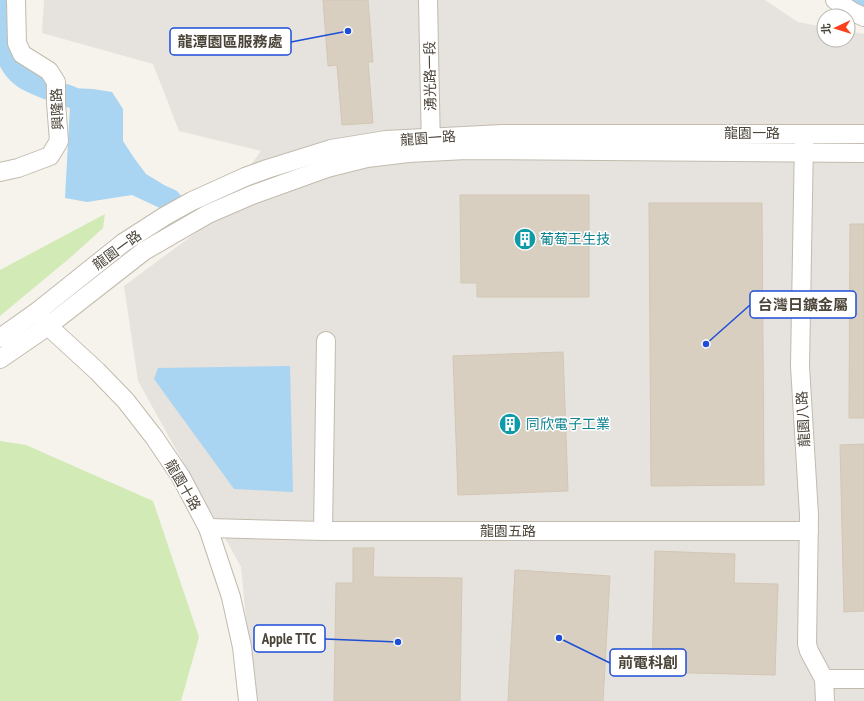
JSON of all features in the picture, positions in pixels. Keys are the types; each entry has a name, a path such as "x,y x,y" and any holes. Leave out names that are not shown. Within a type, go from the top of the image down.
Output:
{"street":[{"name":"興隆路","path":"0,172 18,168 50,156 59,141 56,82 49,71 22,54 17,42 16,0"},
{"name":"湧光路一段","path":"428,0 431,144"},
{"path":"835,0 853,12 864,17"},
{"name":"龍園八路","path":"803,133 804,152 800,366 809,531 807,644 809,651 824,679 825,701"},
{"name":"龍園一路","path":"0,359 48,326 144,251 208,214 252,194 327,168 367,158 408,152 431,144 502,134 864,134"},
{"name":"龍園一路","path":"0,338 38,311 123,243 192,201 267,169 331,149 386,140 431,144 466,150 864,153"},
{"name":"龍園十路","path":"38,311 48,326 97,371 126,401 154,437 181,477 208,528 231,597 242,647 248,701"},
{"path":"323,531 326,341"},
{"name":"龍園五路","path":"208,528 323,531 809,531"},
{"path":"824,679 864,679"}],"shaded area":[{"path":"44,0 765,0 798,22 816,25 816,48 856,48 856,32 864,34 864,701 254,701 241,567 138,381 124,286 205,226 261,151 179,131 153,64 42,33"}],"green space":[{"path":"105,214 103,228 71,257 0,316 0,270"},
{"path":"0,441 26,445 153,501 199,637 181,701 0,701"}],"water":[{"path":"71,88 112,92 123,109 123,141 134,158 146,174 177,191 183,198 164,210 132,195 87,202 65,198"},
{"path":"290,366 293,492 234,489 154,379 158,368"}],"building":[{"path":"323,0 368,0 373,62 368,62 373,123 342,125 337,65 328,66"},
{"name":"葡萄王生技","path":"460,195 589,195 589,297 477,297 477,283 461,283"},
{"path":"649,203 762,203 764,485 651,486"},
{"path":"850,224 864,224 864,418 849,418"},
{"name":"同欣電子工業","path":"563,352 568,491 458,495 453,356"},
{"path":"864,444 864,611 844,612 840,445"},
{"path":"353,548 374,548 373,577 462,578 460,701 334,701 336,583 353,583"},
{"path":"655,551 735,554 734,583 778,584 775,675 652,672"},
{"path":"515,570 610,576 603,701 508,701"}],"waterway":[{"path":"1,0 2,31 4,42 6,52 15,70 23,77 34,83 71,97"}],"place":[{"name":"龍潭園區服務處","path":"348,31"},
{"name":"葡萄王生技","path":"525,239"},
{"name":"台灣日鑛金屬","path":"706,344"},
{"name":"同欣電子工業","path":"510,424"},
{"name":"前電科創","path":"559,638"},
{"name":"Apple TTC","path":"398,642"}]}
